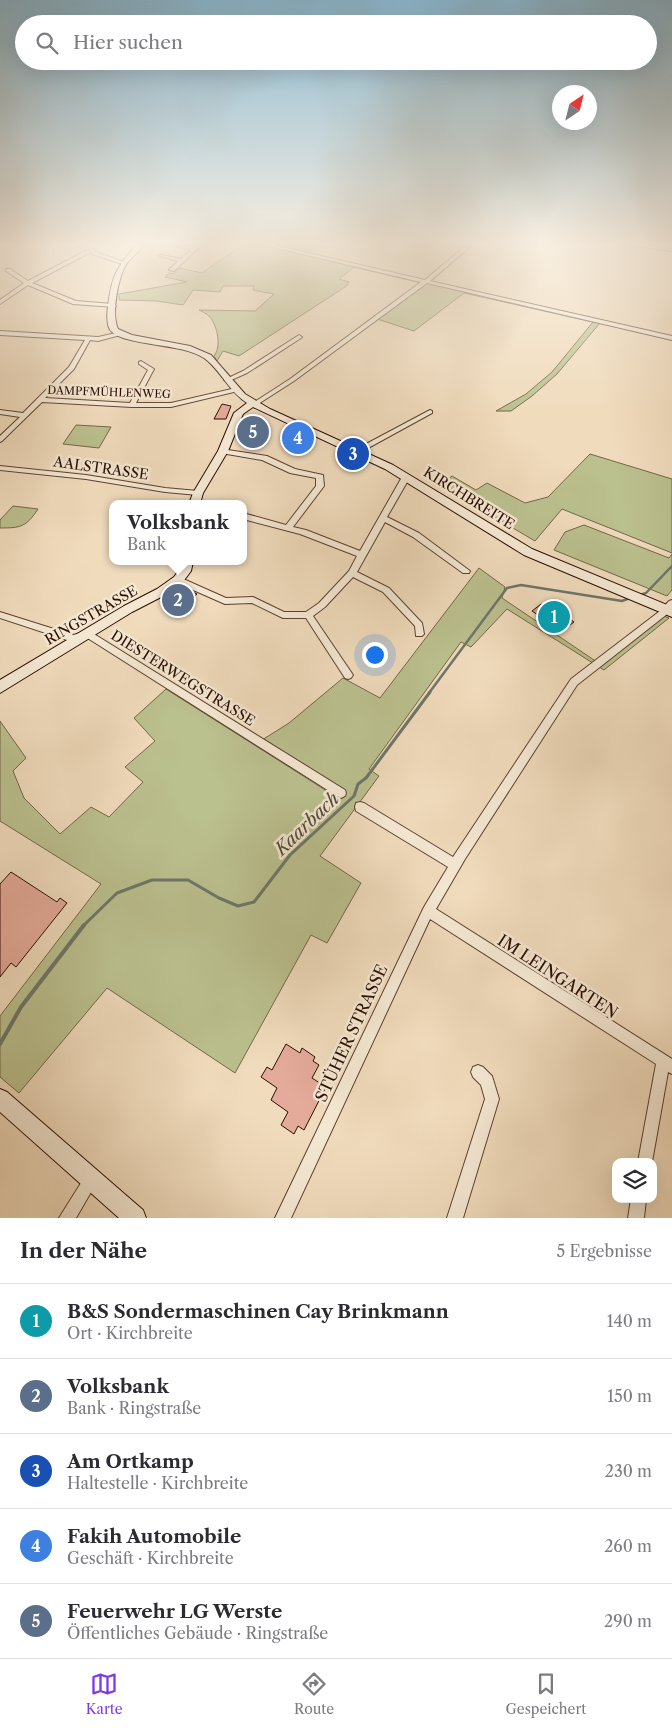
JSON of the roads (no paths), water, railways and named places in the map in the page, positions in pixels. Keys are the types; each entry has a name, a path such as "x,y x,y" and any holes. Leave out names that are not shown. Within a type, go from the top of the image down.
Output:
{"street":[{"path":"66,299 79,304 113,306"},
{"path":"114,299 112,328 120,334 171,344 208,357 236,390 254,403"},
{"path":"195,500 223,451 239,414 244,408 292,380 402,299"},
{"path":"499,299 672,338"},
{"path":"0,334 106,339 120,334"},
{"path":"227,380 245,372 299,337"},
{"path":"0,440 72,368 88,339"},
{"path":"132,405 151,369 141,363"},
{"name":"DAMPFMÜHLENWEG","path":"39,400 171,405 236,390"},
{"name":"KIRCHBREITE","path":"254,403 357,451 406,477 528,552 625,594 670,608"},
{"path":"0,412 23,415"},
{"path":"357,451 430,412"},
{"path":"223,451 264,458 293,471 320,477 320,486 288,527"},
{"name":"AALSTRASSE","path":"0,468 198,493"},
{"path":"186,565 185,572 178,580 225,601 253,600 283,615 308,616 322,605 352,573 406,477"},
{"path":"247,517 288,527 363,555"},
{"path":"383,518 401,525 426,540 466,571"},
{"path":"352,573 386,590 418,625 420,634"},
{"name":"RINGSTRASSE","path":"0,687 85,635 161,592 178,580"},
{"name":"STÜHER STRASSE","path":"283,1218 428,911 455,865 574,682 670,608"},
{"name":"DIESTERWEGSTRASSE","path":"0,615 73,638 85,635 91,636 341,793"},
{"path":"308,616 348,675"},
{"path":"360,807 455,865"},
{"name":"IM LEINGARTEN","path":"428,911 667,1064"},
{"path":"646,1158 667,1064"},
{"path":"455,1218 492,1099 487,1081 478,1072"},
{"path":"0,1099 135,1218"},
{"path":"67,1218 91,1180"},
{"path":"636,1218 638,1203"}],"waterway":[{"name":"Kaarbach","path":"640,595 646,593 672,566"},
{"name":"Kaarbach","path":"429,693 507,588 521,585 622,601 630,598"},
{"name":"Kaarbach","path":"84,925 117,893 152,880 188,880 219,898 238,906 254,902 290,855 354,796 358,784 366,778 430,692"},
{"name":"Kaarbach","path":"0,1044 21,1007 84,925"}],"place":[{"name":"Feuerwehr LG Werste","path":"253,432"},
{"name":"Fakih Automobile","path":"298,438"},
{"name":"Am Ortkamp","path":"353,454"},
{"name":"Volksbank","path":"178,600"},
{"name":"B&S Sondermaschinen Cay Brinkmann","path":"554,617"}]}
